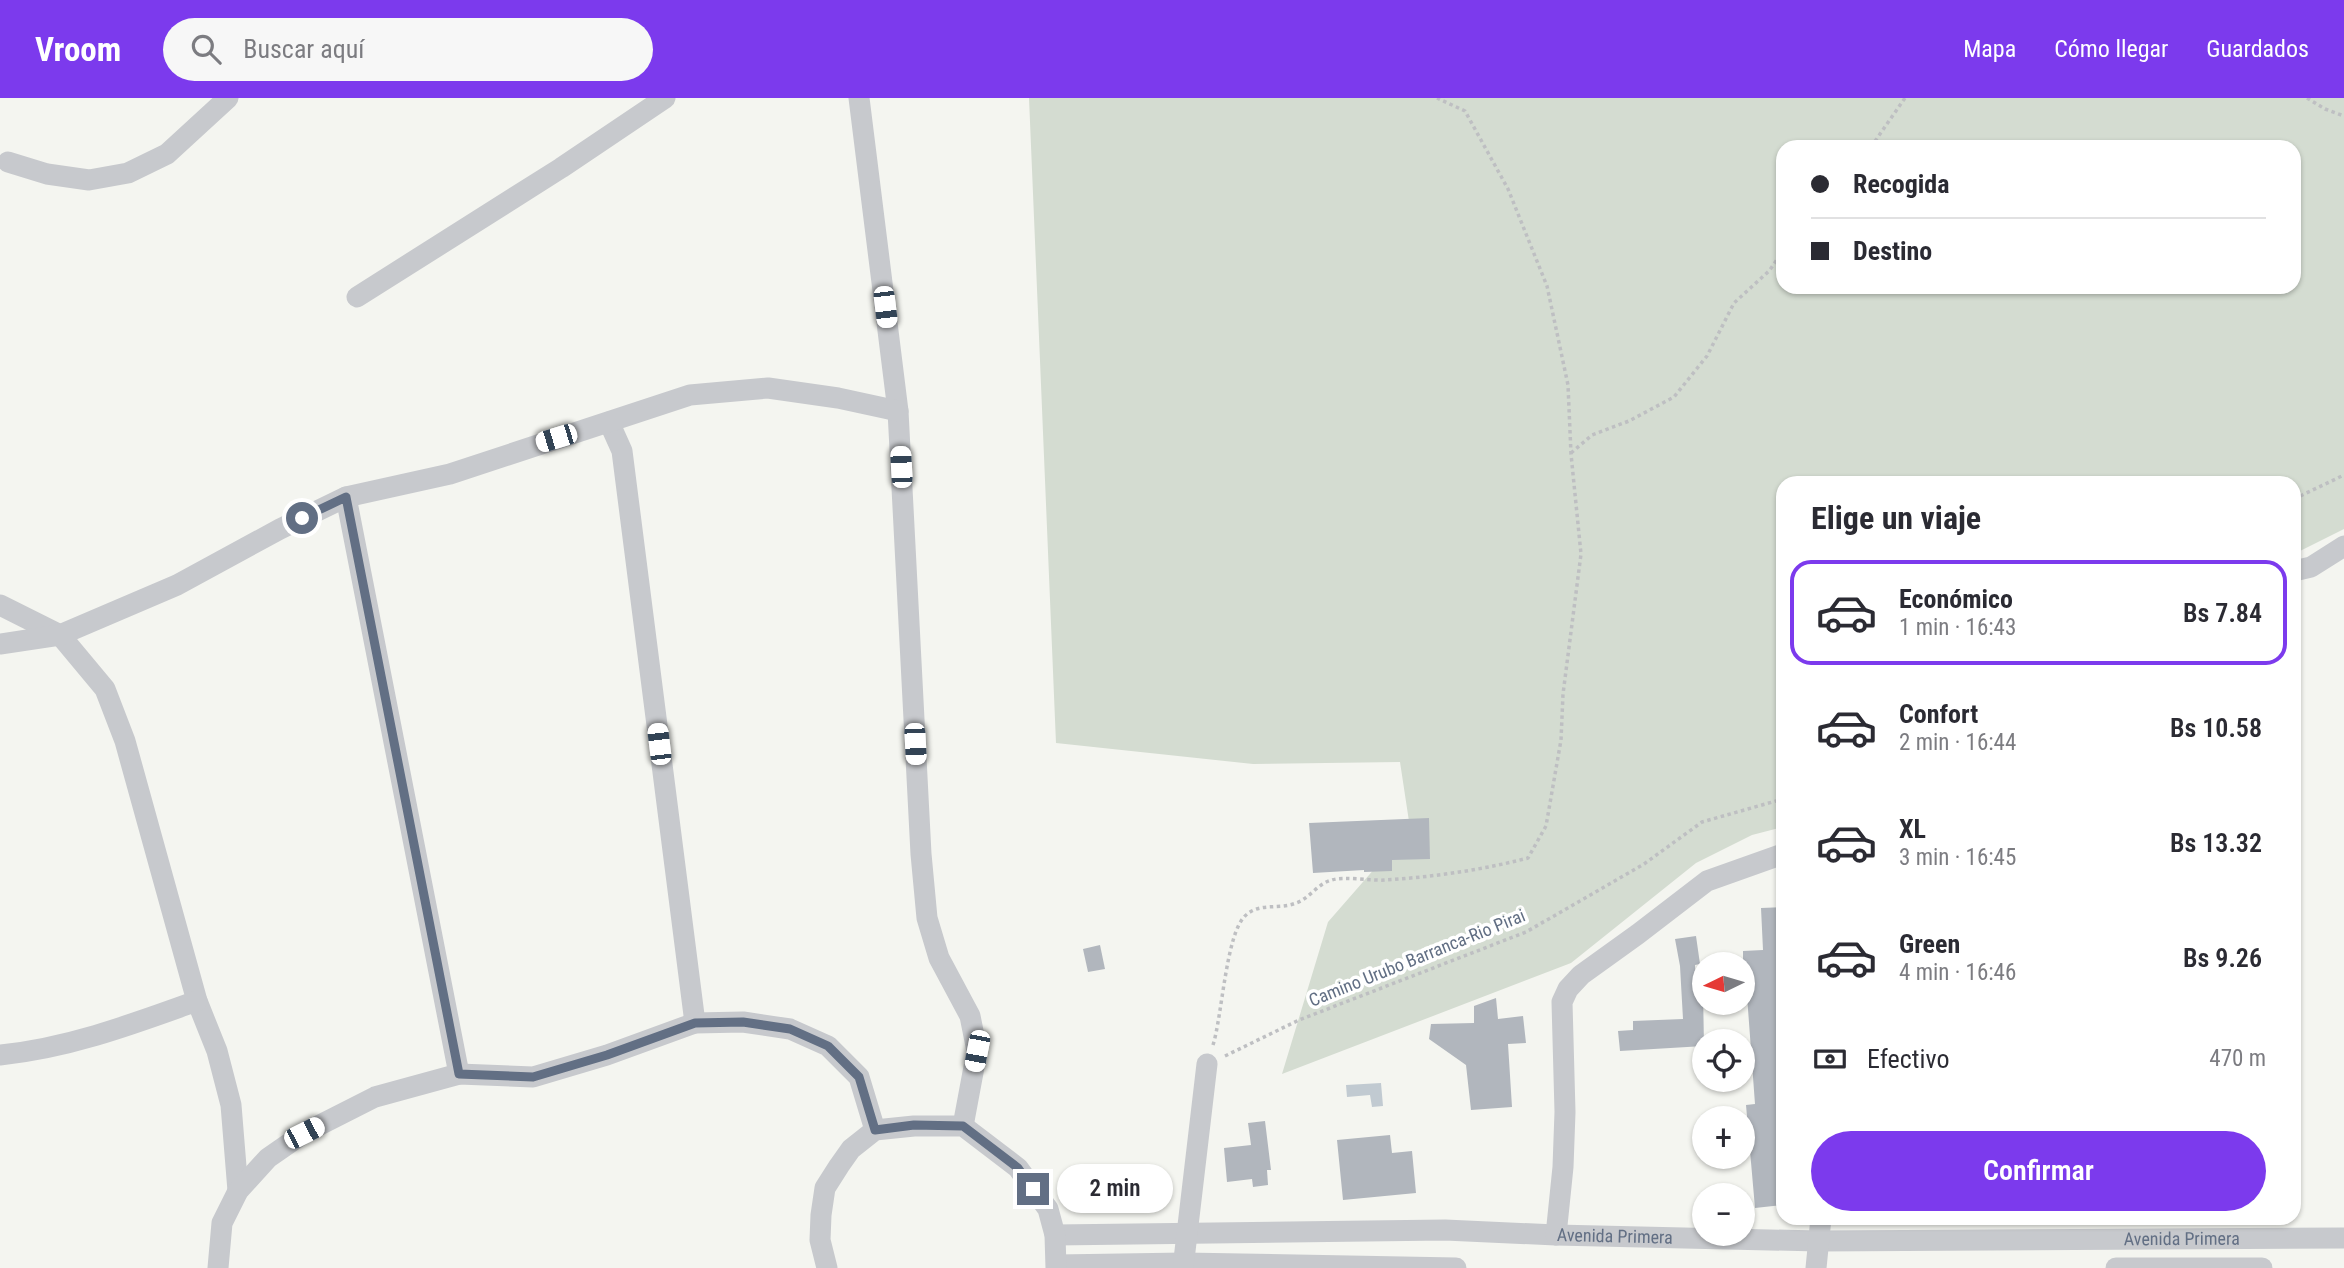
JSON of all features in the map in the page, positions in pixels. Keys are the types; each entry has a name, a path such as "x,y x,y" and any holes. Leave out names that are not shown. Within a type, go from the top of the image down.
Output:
{"street":[{"path":"8,163 47,174 89,180 128,173 167,154 228,98"},
{"path":"357,297 561,168 665,98"},
{"path":"859,98 898,411 921,855 927,918 939,958 970,1017 977,1051 963,1126"},
{"path":"0,644 61,635 177,585 280,528 346,497 450,474 690,395 768,388 838,398 898,411"},
{"path":"609,422 622,452 695,1023"},
{"path":"346,497 459,1074"},
{"path":"2301,569 2311,567 2344,546"},
{"path":"0,605 61,635 105,689 125,741 197,1000 217,1051 231,1105 238,1191"},
{"path":"1556,1235 1565,1112 1562,1002 1568,989 1581,975 1707,881 1776,856"},
{"path":"0,1055 32,1051 112,1032 197,1000"},
{"path":"218,1268 222,1223 238,1191 268,1158 304,1133 375,1097 459,1074 533,1077 607,1055 695,1023 743,1022 790,1029 828,1046 859,1077 875,1130"},
{"path":"1184,1266 1207,1064"},
{"path":"827,1268 820,1240 825,1188 851,1149 875,1130 914,1125 963,1126 1018,1168 1048,1209 1055,1235 1057,1266 1455,1268"},
{"path":"1816,1268 1820,1225"},
{"path":"2127,1268 2131,1228"},
{"name":"Avenida Primera","path":"1055,1235 1445,1230 1818,1241 2131,1228 2344,1238"},
{"name":"Avenida Primera","path":"2116,1268 2262,1268"}],"path":[{"path":"1207,1064 1217,1032 1226,969 1244,916 1262,907 1295,904 1331,880 1384,880 1441,875 1528,858 1546,826 1561,740 1563,694 1581,554 1571,454 1568,385 1547,286 1508,189 1465,111 1437,98"},
{"path":"1876,140 1905,98"},
{"path":"2307,98 2344,117"},
{"path":"1571,454 1592,435 1629,421 1674,397 1707,356 1734,303 1769,271 1776,261"},
{"path":"2301,496 2344,475"},
{"name":"Camino Urubo Barranca-Rio Pirai","path":"1207,1064 1299,1020 1526,932 1644,864 1702,822 1776,801"}],"shaded area":[{"path":"1029,98 2344,98 2344,529 2301,550 2301,476 1776,476 1776,829 1752,835 1696,863 1571,963 1282,1074 1328,922 1410,828 1400,762 1253,764 1056,743"},
{"path":"1381,1083 1383,1106 1372,1107 1370,1095 1347,1097 1346,1085"}],"building":[{"path":"1429,818 1430,859 1392,860 1392,871 1313,873 1309,823"},
{"path":"1776,907 1776,1206 1755,1208 1755,1183 1753,1183 1752,1169 1755,1169 1755,1106 1746,1105 1755,1104 1755,1029 1749,1029 1748,1015 1755,1015 1755,952 1743,951 1763,950 1761,908"},
{"path":"1696,936 1698,952 1692,952 1692,1015 1703,1015 1704,1029 1692,1029 1692,1047 1620,1051 1618,1031 1633,1030 1633,1021 1683,1019 1680,966 1675,939"},
{"path":"1100,945 1105,969 1088,972 1083,949"},
{"path":"1496,998 1498,1019 1523,1016 1526,1043 1508,1044 1512,1107 1471,1110 1466,1065 1429,1039 1431,1024 1474,1023 1474,1006"},
{"path":"1265,1121 1271,1170 1267,1170 1268,1185 1253,1187 1252,1179 1227,1182 1224,1148 1251,1145 1248,1123"},
{"path":"1390,1135 1392,1153 1412,1151 1416,1193 1343,1200 1337,1140"}],"route":[{"path":"302,518 346,497 459,1074 533,1077 607,1055 695,1023 743,1022 790,1029 828,1046 859,1077 875,1130 914,1125 963,1126 1018,1168 1033,1189"}]}
